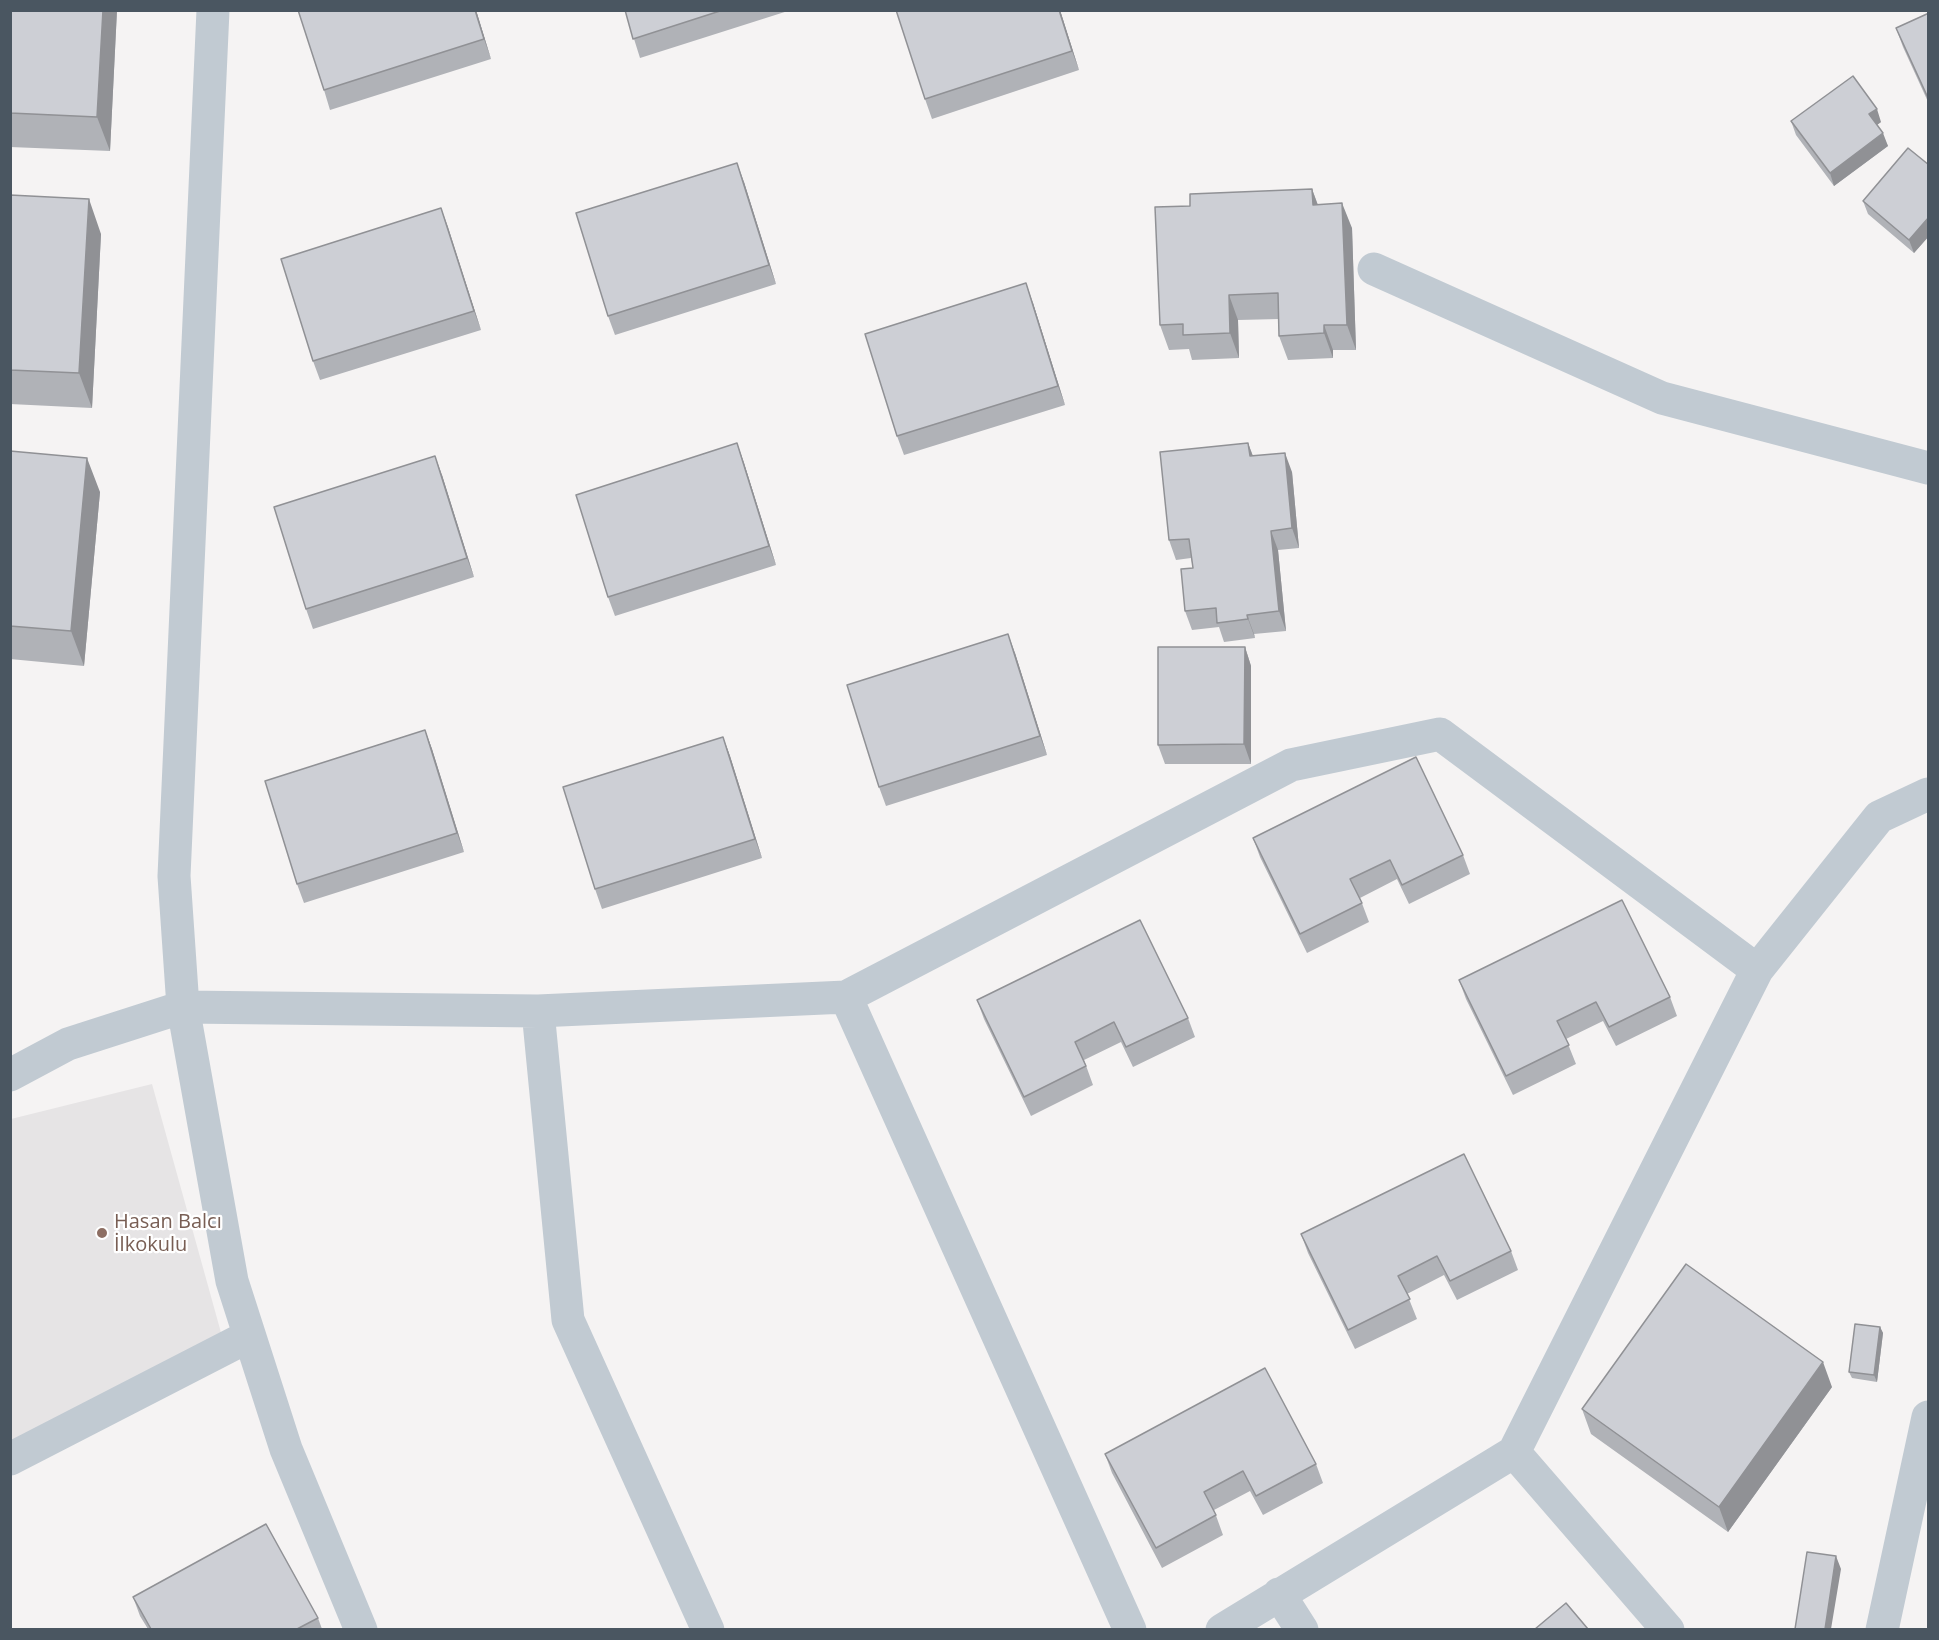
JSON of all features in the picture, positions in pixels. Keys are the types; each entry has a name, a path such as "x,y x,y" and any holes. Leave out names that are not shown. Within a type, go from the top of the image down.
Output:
{"street":[{"path":"213,10 174,876 183,1007 232,1281 286,1449 360,1629"},
{"path":"1374,269 1662,398 1929,468"},
{"path":"10,1075 68,1044 183,1007 538,1011 846,997 1291,765 1440,734 1757,970"},
{"path":"1222,1629 1514,1452 1757,970 1879,817 1929,794"},
{"path":"846,997 1130,1629"},
{"path":"538,1011 568,1320 708,1629"},
{"path":"10,1459 249,1336"},
{"path":"1882,1629 1929,1418"},
{"path":"1514,1452 1668,1629"},
{"path":"1280,1594 1302,1629"}],"shaded area":[{"name":"Hasan Balcı İlkokulu","path":"152,1084 225,1347 11,1452 11,1119"}],"building":[{"path":"10,10 103,10 97,117 10,113"},
{"path":"298,10 475,10 484,39 324,90"},
{"path":"625,10 723,10 633,39"},
{"path":"896,10 1059,10 1072,51 925,99"},
{"path":"1929,13 1929,100 1896,28"},
{"path":"1853,76 1877,109 1869,114 1883,133 1830,173 1791,121"},
{"path":"1908,148 1929,165 1929,217 1909,240 1863,201"},
{"path":"737,163 769,265 608,316 576,213"},
{"path":"1312,189 1313,205 1342,203 1347,325 1324,325 1324,333 1279,336 1278,293 1229,295 1230,333 1183,335 1183,324 1160,325 1155,207 1190,206 1190,194"},
{"path":"10,195 89,199 79,373 10,370"},
{"path":"441,208 474,311 313,361 281,259"},
{"path":"1026,283 1058,386 897,436 865,334"},
{"path":"737,443 769,546 608,597 576,495"},
{"path":"1248,443 1250,456 1285,453 1292,528 1271,531 1279,611 1247,615 1248,619 1217,623 1216,608 1185,611 1181,569 1193,568 1189,539 1169,540 1160,452"},
{"path":"10,451 87,458 71,631 10,626"},
{"path":"435,456 467,558 306,609 274,507"},
{"path":"1008,634 1040,736 879,787 847,685"},
{"path":"1158,647 1245,647 1244,744 1158,745"},
{"path":"425,730 457,833 297,884 265,781"},
{"path":"723,737 755,839 595,889 563,787"},
{"path":"1416,757 1463,855 1402,885 1390,860 1350,879 1362,903 1300,934 1253,838"},
{"path":"1622,900 1670,997 1609,1027 1596,1002 1557,1021 1569,1045 1506,1076 1459,980"},
{"path":"1140,920 1188,1018 1126,1047 1114,1022 1075,1042 1086,1066 1024,1097 977,1000"},
{"path":"1464,1154 1511,1251 1450,1281 1437,1256 1398,1276 1410,1299 1348,1330 1301,1234"},
{"path":"1686,1264 1823,1362 1719,1507 1582,1409"},
{"path":"1855,1324 1880,1327 1874,1375 1849,1372"},
{"path":"1265,1368 1316,1464 1256,1496 1243,1471 1204,1492 1216,1515 1156,1548 1105,1454"},
{"path":"266,1524 318,1618 297,1629 151,1629 133,1597"},
{"path":"1807,1552 1836,1556 1825,1629 1795,1629"},
{"path":"1566,1603 1588,1629 1535,1629"}],"place":[{"name":"Hasan Balcı İlkokulu","path":"102,1233"}]}
